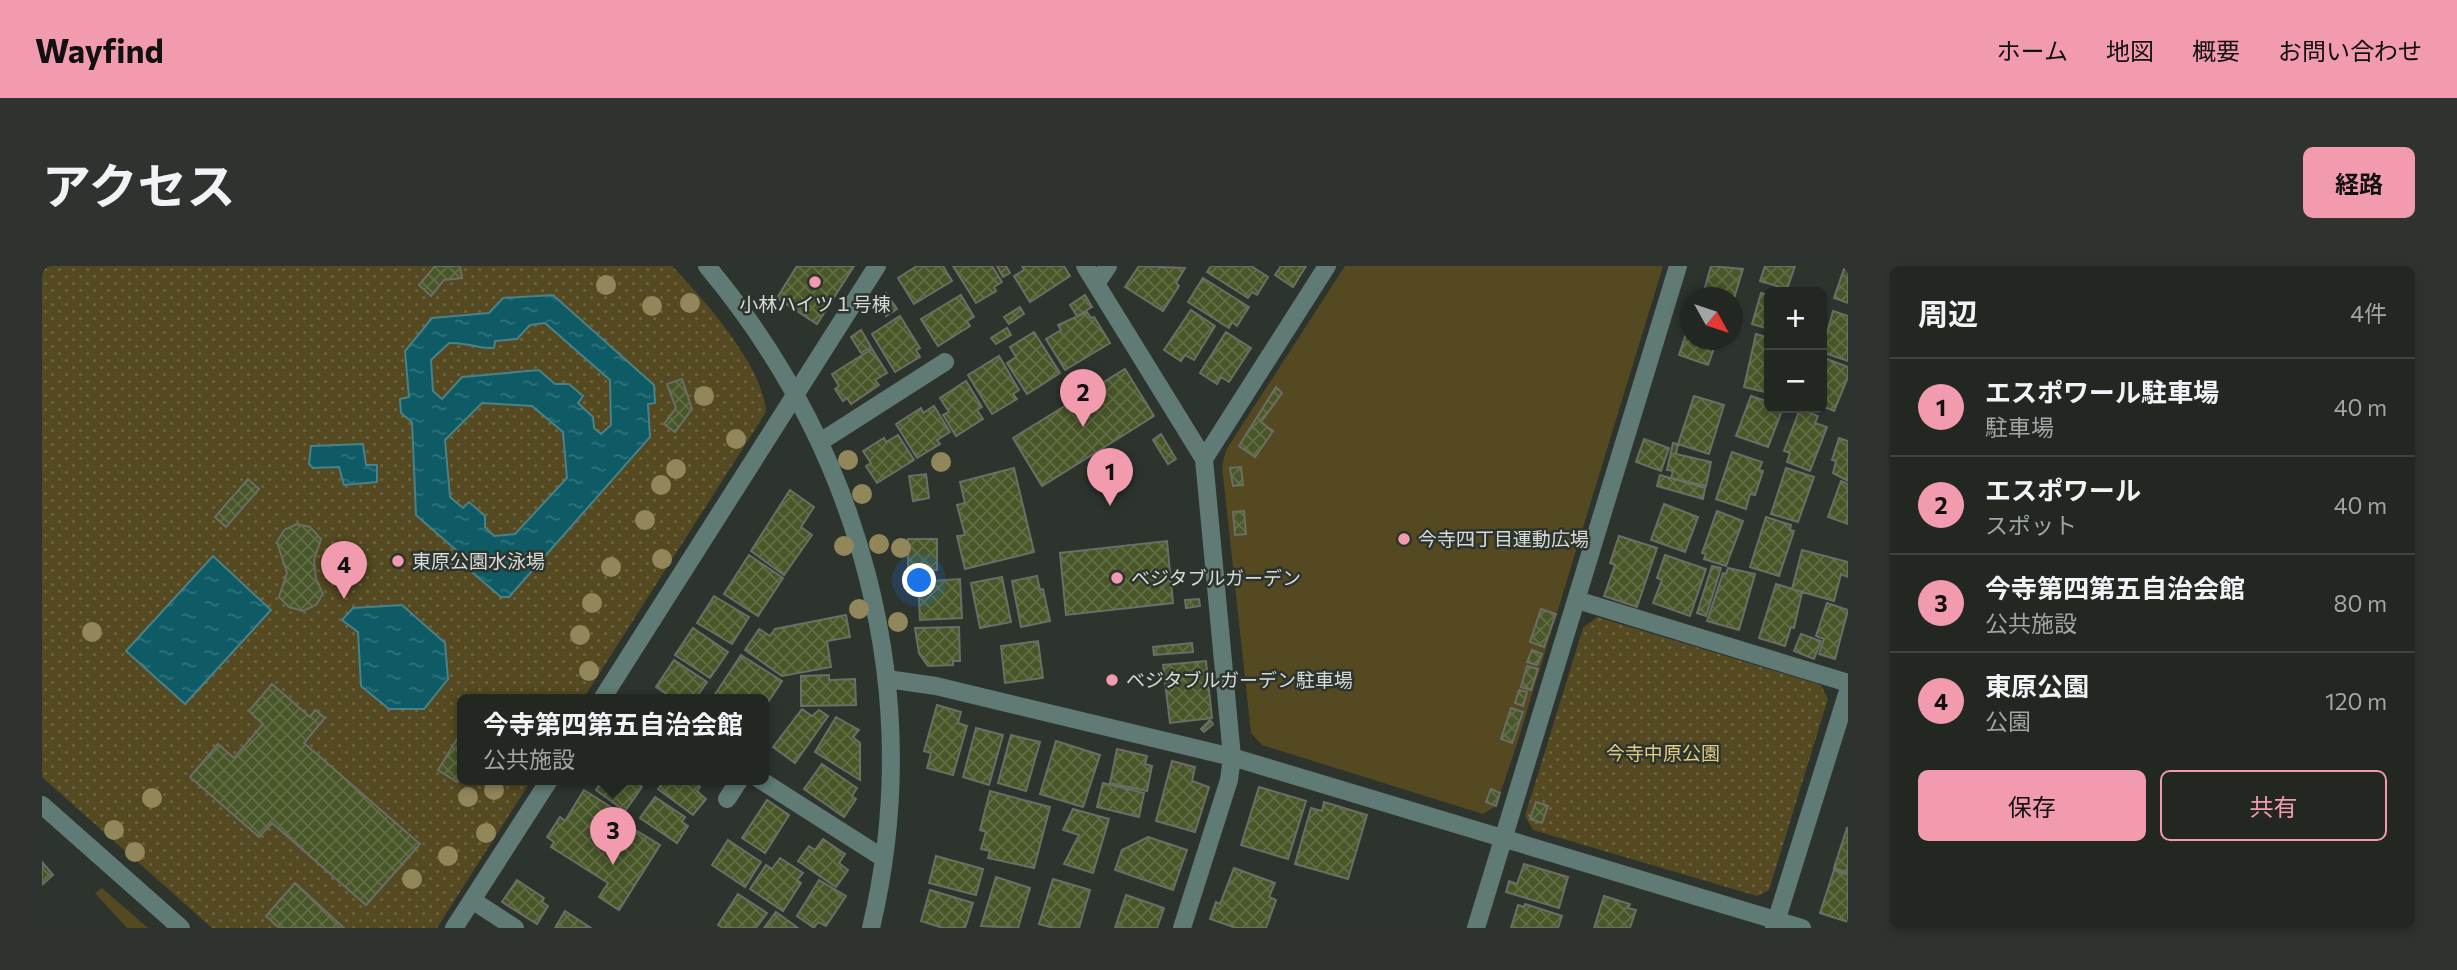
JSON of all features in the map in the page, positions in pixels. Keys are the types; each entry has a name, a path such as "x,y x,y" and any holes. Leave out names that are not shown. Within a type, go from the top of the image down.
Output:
{"street":[{"path":"707,266 752,323 797,393 852,521 868,576 887,679 891,748 883,858 871,928"},
{"path":"605,694 877,266"},
{"path":"1085,266 1204,459 1232,757 1229,780 1182,928"},
{"path":"1096,284 1108,266"},
{"path":"1204,459 1327,266"},
{"path":"1476,928 1678,266"},
{"path":"820,442 945,362"},
{"path":"1577,600 1848,683"},
{"path":"887,679 936,686 1232,757 1775,923 1802,928"},
{"path":"1775,923 1848,691"},
{"path":"454,928 546,785"},
{"path":"727,799 736,785"},
{"path":"768,785 883,858"},
{"path":"42,805 181,928"},
{"path":"472,900 515,928"}],"green space":[{"path":"42,266 672,266 730,334 755,374 766,412 586,694 457,694 457,785 528,785 437,928 212,928 42,777"},
{"name":"今寺四丁目運動広場","path":"1345,266 1663,266 1516,747 1496,806 1483,814 1262,745 1251,733 1222,466 1226,450"},
{"name":"今寺中原公園","path":"1597,617 1821,685 1828,699 1769,890 1757,896 1533,830 1525,816 1583,628"},
{"path":"102,888 148,928 127,928 95,893"}],"water":[{"path":"553,295 654,385 655,403 648,404 650,437 509,597 501,597 459,561 463,556 416,515 412,422 401,413 400,399 409,397 405,351 432,318 489,313 503,298","holes":["545,323 610,380 611,425 601,434 594,428 593,417 578,403 583,396 569,384 555,384 539,370 462,377 442,399 433,391 431,360 449,343 494,348 495,341 517,339 530,325","482,403 532,406 563,432 567,478 515,534 494,536 485,527 485,516 469,502 463,508 450,497 445,440"]},
{"path":"363,444 366,465 377,465 377,482 344,485 339,467 313,468 309,464 311,446"},
{"path":"213,556 271,610 185,704 126,651"},
{"path":"402,605 445,643 448,679 424,709 389,709 361,686 358,632 342,620 353,608"}],"building":[{"path":"435,266 460,266 462,278 444,280 431,296 419,285"},
{"name":"小林ハイツ１号棟","path":"797,266 854,266 817,324 777,298"},
{"path":"917,266 943,266 952,281 914,304 898,278"},
{"path":"953,266 992,266 1002,282 994,287 996,291 976,303"},
{"path":"997,266 1006,266 1010,273 1003,277"},
{"path":"1022,266 1064,266 1070,276 1030,302 1014,276 1024,270"},
{"path":"1139,266 1185,268 1176,283 1179,286 1163,311 1125,287"},
{"path":"1211,266 1251,266 1268,277 1257,295 1252,292 1248,298 1207,272"},
{"path":"1281,266 1306,266 1293,287 1275,275"},
{"path":"1711,266 1743,269 1738,287 1705,287"},
{"path":"1765,266 1795,266 1788,287 1760,281"},
{"path":"1845,266 1848,266 1848,303 1834,298"},
{"path":"1203,278 1249,307 1237,326 1232,322 1229,328 1188,302"},
{"path":"886,293 897,309 886,316 876,299"},
{"path":"1761,293 1764,294 1764,328 1752,324"},
{"path":"961,295 974,317 967,321 970,326 938,346 921,319"},
{"path":"1085,295 1092,307 1077,316 1070,305"},
{"path":"1020,307 1024,314 1009,324 1004,317"},
{"path":"1191,310 1215,326 1194,360 1185,355 1181,361 1164,350"},
{"path":"1833,311 1848,316 1848,361 1827,354 1827,333"},
{"path":"1087,312 1091,318 1094,317 1110,343 1065,370 1046,339 1061,330 1058,325"},
{"path":"900,316 920,348 916,350 920,357 895,372 872,334"},
{"path":"1007,328 1011,335 996,344 991,338"},
{"path":"861,330 871,347 861,353 851,337"},
{"path":"1034,332 1060,373 1027,394 1007,363 1016,357 1010,347"},
{"path":"1226,332 1251,348 1229,382 1221,377 1217,384 1200,373"},
{"path":"1756,334 1764,336 1764,392 1744,387"},
{"path":"872,349 887,373 875,380 879,385 851,404 847,398 843,401 835,389 839,386 832,374"},
{"path":"1681,350 1713,350 1708,365 1679,355"},
{"path":"999,356 1019,390 1013,394 1017,399 992,414 968,375"},
{"path":"1827,359 1848,367 1848,377 1834,411 1827,408"},
{"path":"1125,369 1154,416 1042,486 1013,438"},
{"path":"682,379 692,409 675,432 664,424 676,408 667,384"},
{"path":"966,381 982,407 977,410 983,419 956,436 943,415 949,412 940,398"},
{"path":"1276,387 1282,393 1261,422 1273,431 1255,457 1239,446"},
{"path":"1694,396 1724,405 1709,454 1678,444"},
{"path":"1751,396 1764,400 1764,413 1781,413 1768,447 1736,436"},
{"path":"934,406 950,432 937,440 940,444 917,458 896,424 921,408 923,413"},
{"path":"1798,413 1818,416 1815,423 1827,427 1810,471 1787,462 1790,453 1784,451"},
{"path":"1161,434 1176,459 1168,464 1153,440"},
{"path":"898,435 914,460 877,483 866,466 871,463 863,451 884,438 886,442"},
{"path":"1839,438 1848,441 1848,481 1833,473 1836,461 1832,460"},
{"path":"1644,439 1669,448 1661,471 1636,462"},
{"path":"1673,443 1678,444 1676,454 1711,462 1706,486 1671,478 1673,471 1667,470"},
{"path":"1732,452 1762,462 1759,470 1763,471 1755,495 1750,494 1746,509 1716,499"},
{"path":"1241,467 1243,485 1233,486 1230,468"},
{"path":"1014,468 1034,552 965,569 957,536 965,535 957,505 965,503 960,482"},
{"path":"1786,468 1814,477 1798,522 1771,514"},
{"path":"926,474 929,498 913,501 909,476"},
{"path":"1660,475 1705,488 1703,499 1657,486"},
{"path":"248,479 259,489 226,527 215,517"},
{"path":"1841,481 1848,484 1848,524 1828,517"},
{"path":"790,490 814,507 801,527 812,535 784,575 751,551"},
{"path":"1664,504 1698,517 1685,552 1651,540"},
{"path":"1244,511 1246,534 1235,535 1233,512"},
{"path":"1717,511 1743,521 1726,566 1704,559 1706,554 1702,553"},
{"path":"1766,517 1791,525 1790,530 1794,531 1779,576 1750,567"},
{"path":"297,524 310,527 321,539 314,560 316,579 323,594 316,605 303,611 289,607 279,597 287,573 277,542 284,530"},
{"path":"1619,536 1657,548 1637,607 1604,596 1615,565 1610,563"},
{"path":"908,539 937,539 937,570 908,570"},
{"name":"ベジタブルガーデン","path":"1167,541 1173,603 1066,615 1060,553"},
{"path":"1802,550 1848,562 1848,577 1841,574 1834,601 1792,589"},
{"path":"749,555 783,578 758,616 724,594"},
{"path":"1665,555 1706,569 1690,616 1653,603 1662,580 1657,578"},
{"path":"1712,566 1721,568 1706,616 1697,613"},
{"path":"1728,568 1755,574 1739,630 1707,621 1723,573 1726,574"},
{"path":"1037,576 1040,590 1043,589 1050,621 1021,627 1012,581"},
{"path":"1002,577 1011,622 980,628 971,583"},
{"path":"960,579 962,618 920,620 918,582"},
{"path":"1776,584 1802,592 1794,628 1791,627 1785,646 1759,638"},
{"path":"714,596 749,617 732,644 697,623"},
{"path":"1199,599 1200,606 1186,608 1185,600"},
{"path":"1827,603 1848,610 1835,659 1819,654 1824,639 1816,636"},
{"path":"1541,609 1556,614 1544,647 1530,642"},
{"path":"846,615 850,637 827,641 831,667 782,676 745,650 759,629 770,636 775,629"},
{"path":"959,627 960,661 953,661 953,665 928,666 919,653 915,628"},
{"path":"693,628 728,652 710,678 675,655"},
{"path":"1801,634 1821,641 1814,659 1794,651"},
{"path":"1038,641 1043,678 1005,683 1001,646"},
{"path":"1192,643 1193,652 1154,655 1153,647"},
{"path":"1532,650 1542,654 1537,665 1527,662"},
{"path":"741,655 782,681 769,700 769,694 715,694"},
{"path":"674,660 707,682 699,694 666,694 656,687"},
{"path":"1206,661 1212,718 1170,723 1163,665"},
{"path":"1527,666 1538,669 1531,690 1521,687"},
{"path":"829,675 829,680 855,679 856,705 801,706 801,676"},
{"path":"272,684 310,717 315,710 325,718 304,743 420,844 366,905 272,823 259,837 190,777 218,744 234,758 263,724 249,711"},
{"path":"1519,690 1527,692 1523,706 1515,703"},
{"path":"937,705 961,712 958,723 967,726 953,775 927,768 931,753 924,751"},
{"path":"1511,708 1523,712 1512,743 1501,739"},
{"path":"802,709 812,716 819,710 828,716 795,763 773,747"},
{"path":"836,717 859,730 853,737 860,743 860,780 815,752"},
{"path":"1210,720 1213,724 1204,732 1201,729"},
{"path":"976,728 1003,735 989,785 963,777"},
{"path":"1011,735 1040,742 1026,791 998,783"},
{"path":"457,739 457,782 438,770"},
{"path":"1056,741 1100,755 1083,807 1040,794"},
{"path":"1117,749 1147,756 1145,764 1152,766 1147,791 1110,783"},
{"path":"1172,761 1195,767 1192,781 1209,787 1195,832 1156,821"},
{"path":"822,764 857,788 852,796 856,799 844,817 804,789"},
{"path":"1103,783 1144,793 1139,817 1097,807"},
{"path":"599,785 642,787 625,811 596,790"},
{"path":"661,785 698,785 697,791 706,799 693,815 658,789"},
{"path":"1259,787 1306,801 1288,859 1241,845"},
{"path":"1491,789 1500,793 1496,806 1486,802"},
{"path":"584,790 614,809 611,815 660,845 619,910 599,897 608,883 551,847 554,842 547,837 560,817 565,821"},
{"path":"990,791 1050,807 1034,868 988,858 990,851 981,849 986,832 980,830"},
{"path":"655,797 685,817 682,822 688,826 677,843 640,818"},
{"path":"767,800 789,815 765,853 742,838"},
{"path":"1324,802 1367,815 1348,879 1295,864 1311,808 1322,811"},
{"path":"1536,802 1548,806 1542,823 1530,819"},
{"path":"1073,809 1109,819 1093,873 1064,864 1079,835 1063,830"},
{"path":"1848,829 1848,873 1834,868"},
{"path":"1148,837 1187,850 1173,890 1115,870 1122,850"},
{"path":"823,839 845,854 839,863 848,870 836,887 798,861 809,846 815,850"},
{"path":"728,840 761,862 745,887 712,865"},
{"path":"936,856 983,869 976,895 929,883"},
{"path":"780,858 803,873 797,880 801,883 783,911 750,889 766,865 772,869"},
{"path":"42,862 53,875 42,885"},
{"path":"1524,864 1568,877 1559,908 1506,892 1509,881 1517,884"},
{"path":"1234,868 1275,883 1269,897 1276,900 1266,928 1236,928 1210,919 1216,902 1220,904"},
{"path":"1834,870 1848,875 1848,922 1820,913"},
{"path":"996,877 1030,888 1018,928 981,926"},
{"path":"1053,879 1090,890 1079,928 1053,928 1039,924"},
{"path":"517,880 544,898 542,902 548,906 537,924 502,902"},
{"path":"819,880 846,896 826,926 818,922 814,928 797,916"},
{"path":"295,883 344,928 279,928 266,916"},
{"path":"930,890 973,903 965,928 943,928 921,921"},
{"path":"738,894 767,913 756,928 723,928 718,925"},
{"path":"1126,895 1164,908 1157,928 1115,928"},
{"path":"1604,896 1630,904 1628,908 1636,910 1630,928 1594,928"},
{"path":"1525,904 1562,916 1558,928 1511,928 1518,905 1524,907"},
{"path":"565,911 591,928 555,928"},
{"path":"776,912 798,928 764,928"}],"place":[{"name":"小林ハイツ１号棟","path":"815,282"},
{"name":"エスポワール","path":"1083,427"},
{"name":"エスポワール駐車場","path":"1110,506"},
{"name":"今寺四丁目運動広場","path":"1404,539"},
{"name":"東原公園水泳場","path":"398,561"},
{"name":"ベジタブルガーデン","path":"1117,578"},
{"name":"東原公園","path":"344,599"},
{"name":"ベジタブルガーデン駐車場","path":"1112,680"},
{"name":"今寺第四第五自治会館","path":"613,865"}]}
